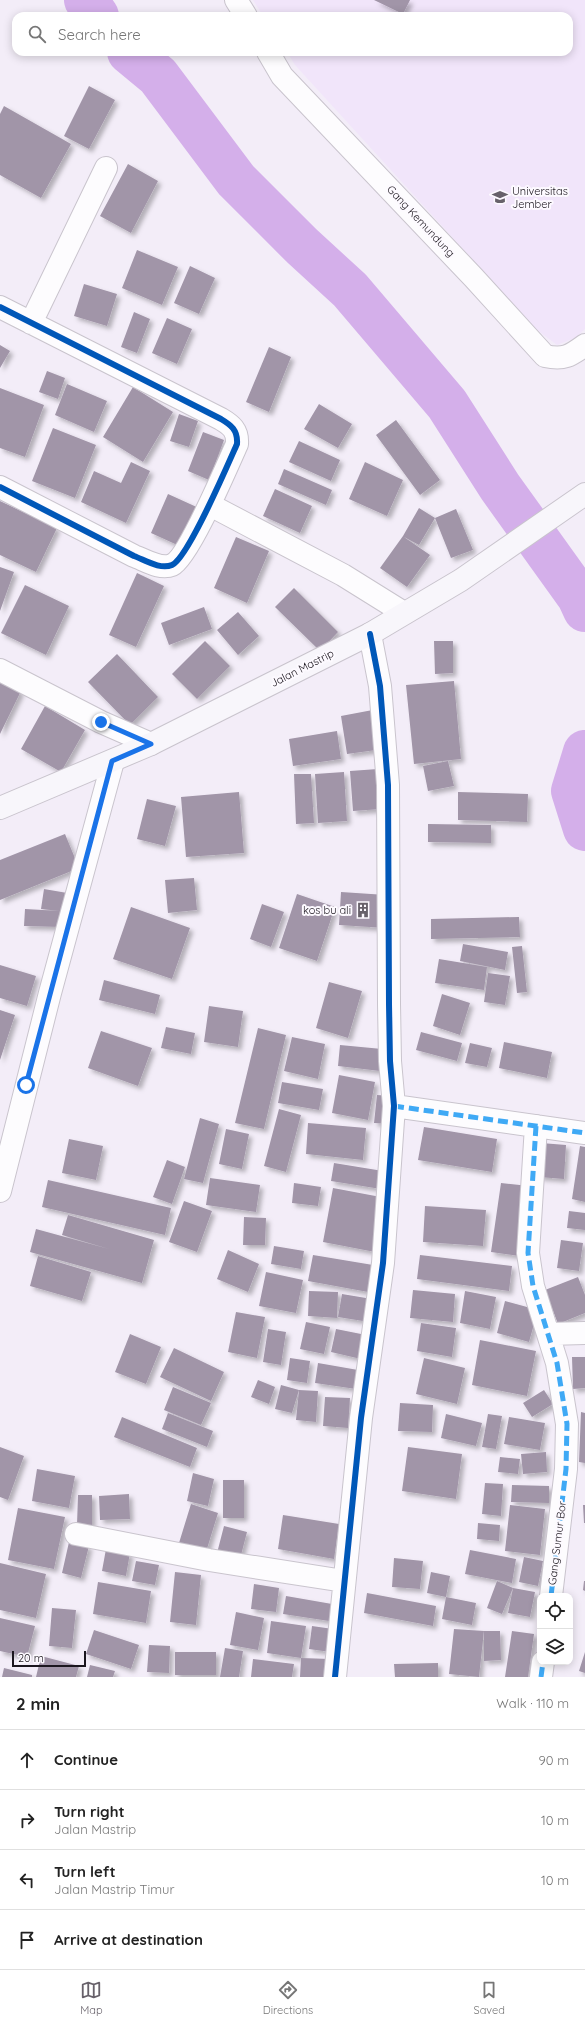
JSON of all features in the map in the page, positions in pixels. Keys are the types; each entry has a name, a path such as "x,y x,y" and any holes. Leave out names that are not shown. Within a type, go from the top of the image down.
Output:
{"main road":[{"name":"Jalan Mastrip","path":"0,808 151,744 370,634 461,580 585,494"}],"street":[{"path":"236,0 244,12"},
{"name":"Gang Kemundung","path":"270,56 282,76 474,278 545,356 555,358 568,357 585,345"},
{"path":"31,323 106,168"},
{"path":"0,307 232,426 236,434 237,444 210,505 180,559 173,565 164,566 134,556 0,487"},
{"path":"210,505 343,575 404,613"},
{"path":"335,1677 362,1418 382,1263 394,1106 390,1061 388,1004 388,785 380,686 370,634"},
{"path":"0,670 101,722 151,744"},
{"path":"0,1191 50,993 112,761"},
{"path":"394,1106 585,1133"},
{"name":"Gang Sumur Bor","path":"536,1126 528,1254 532,1286 557,1363 567,1424 566,1469 551,1593"},
{"path":"548,1334 585,1333"},
{"path":"76,1534 209,1560 344,1581"},
{"path":"541,1677 543,1665"}],"shaded area":[{"name":"Universitas Jember","path":"253,0 585,0 585,329 575,338 557,345 537,330 295,65 289,56 573,56 573,12 260,12"}],"building":[{"path":"374,0 410,0 404,12 399,12"},
{"path":"89,86 115,100 89,149 64,136"},
{"path":"4,106 71,144 41,198 0,175 0,114"},
{"path":"128,164 158,181 131,233 100,216"},
{"path":"137,250 178,267 162,305 122,288"},
{"path":"190,266 215,278 199,314 174,303"},
{"path":"84,284 117,294 107,326 74,316"},
{"path":"134,312 150,319 137,353 121,347"},
{"path":"167,318 192,329 177,364 152,353"},
{"path":"0,345 10,351 0,368"},
{"path":"269,347 291,357 269,412 246,402"},
{"path":"47,371 65,378 58,399 39,392"},
{"path":"67,384 107,401 94,432 55,415"},
{"path":"133,387 173,412 143,462 103,437"},
{"path":"0,388 44,405 25,457 0,448"},
{"path":"319,404 352,424 338,448 304,429"},
{"path":"179,414 198,421 189,447 170,441"},
{"path":"396,420 440,480 420,495 376,435"},
{"path":"53,428 96,445 75,498 32,481"},
{"path":"203,432 224,440 209,480 188,471"},
{"path":"299,441 340,460 331,481 289,462"},
{"path":"131,462 150,471 126,523 81,502 94,471 121,483"},
{"path":"365,462 403,480 387,516 349,499"},
{"path":"284,469 332,490 326,505 278,484"},
{"path":"275,489 312,506 300,533 263,516"},
{"path":"168,494 201,509 184,548 151,533"},
{"path":"0,501 57,528 36,572 0,555"},
{"path":"419,508 435,518 419,545 404,537 430,555 407,587 380,568 403,536"},
{"path":"456,509 473,550 451,558 435,518"},
{"path":"236,537 269,551 247,603 214,588"},
{"path":"0,567 14,572 0,611"},
{"path":"137,573 164,586 136,647 109,635"},
{"path":"25,585 69,606 46,655 1,633"},
{"path":"294,588 338,632 320,651 275,607"},
{"path":"204,607 212,629 169,645 161,623"},
{"path":"238,612 259,636 238,655 217,630"},
{"path":"205,641 230,666 197,699 172,674"},
{"path":"434,641 453,641 453,673 435,674"},
{"path":"117,654 158,697 130,725 88,682"},
{"path":"0,680 21,691 0,734"},
{"path":"454,681 461,759 414,764 406,685"},
{"path":"45,706 85,730 61,772 21,749"},
{"path":"378,709 384,749 347,754 341,716"},
{"path":"337,731 341,759 293,766 289,739"},
{"path":"448,761 454,786 428,791 423,766"},
{"path":"378,769 381,809 353,811 350,771"},
{"path":"344,772 347,821 318,823 315,774"},
{"path":"294,774 311,774 314,823 296,824"},
{"path":"239,792 244,853 186,857 181,797"},
{"path":"458,792 528,794 527,822 458,820"},
{"path":"147,799 176,806 165,846 137,839"},
{"path":"428,824 491,825 491,843 428,842"},
{"path":"65,834 79,868 0,900 0,860"},
{"path":"194,878 197,910 168,913 165,880"},
{"path":"44,889 73,894 62,927 24,926 25,909 60,911 41,909"},
{"name":"kos bu ali","path":"341,892 386,895 385,928 339,925"},
{"path":"297,894 335,907 317,961 279,948"},
{"path":"262,904 284,912 271,947 250,939"},
{"path":"131,907 190,928 172,979 113,959"},
{"path":"519,917 520,937 431,939 431,919"},
{"path":"463,944 508,952 505,970 460,961"},
{"path":"522,946 527,992 517,993 512,947"},
{"path":"439,959 487,967 484,990 435,983"},
{"path":"0,965 36,976 27,1006 0,998"},
{"path":"488,973 510,976 505,1005 484,1002"},
{"path":"104,980 160,995 155,1014 99,1000"},
{"path":"329,982 362,991 348,1038 316,1028"},
{"path":"442,994 470,1003 460,1035 433,1026"},
{"path":"209,1006 243,1011 238,1047 204,1042"},
{"path":"0,1010 15,1015 0,1060"},
{"path":"166,1027 195,1033 191,1054 161,1048"},
{"path":"258,1028 286,1035 264,1129 235,1123"},
{"path":"101,1031 152,1048 138,1086 88,1068"},
{"path":"421,1032 462,1043 457,1061 416,1050"},
{"path":"292,1037 325,1044 318,1079 284,1071"},
{"path":"504,1042 552,1052 547,1078 499,1068"},
{"path":"470,1043 492,1048 487,1067 465,1063"},
{"path":"340,1045 382,1049 380,1071 338,1066"},
{"path":"339,1075 375,1082 368,1120 332,1113"},
{"path":"282,1082 323,1089 319,1110 278,1103"},
{"path":"377,1095 392,1096 389,1124 374,1123"},
{"path":"279,1109 301,1115 286,1172 264,1166"},
{"path":"200,1118 219,1124 203,1183 184,1179"},
{"path":"308,1123 366,1128 363,1160 306,1154"},
{"path":"424,1127 497,1139 492,1172 418,1160"},
{"path":"226,1129 249,1134 242,1169 219,1164"},
{"path":"69,1139 103,1146 96,1180 62,1173"},
{"path":"541,1143 566,1145 564,1179 539,1177"},
{"path":"580,1146 585,1147 585,1202 572,1199"},
{"path":"167,1160 185,1167 172,1204 153,1197"},
{"path":"334,1163 389,1172 387,1190 331,1181"},
{"path":"210,1178 260,1185 256,1212 206,1205"},
{"path":"48,1180 171,1208 165,1235 42,1207"},
{"path":"294,1183 321,1187 318,1206 292,1203"},
{"path":"501,1183 529,1186 519,1256 491,1252"},
{"path":"333,1188 386,1198 375,1252 323,1242"},
{"path":"184,1201 212,1211 197,1252 169,1242"},
{"path":"425,1206 486,1210 483,1246 423,1242"},
{"path":"569,1211 585,1213 585,1230 567,1228"},
{"path":"68,1215 154,1240 142,1283 30,1252 36,1229 109,1249 62,1235"},
{"path":"244,1217 266,1218 265,1245 243,1245"},
{"path":"561,1240 583,1243 579,1271 557,1268"},
{"path":"274,1246 304,1251 301,1269 271,1264"},
{"path":"228,1250 259,1264 248,1292 217,1279"},
{"path":"313,1255 373,1265 368,1292 308,1281"},
{"path":"420,1255 512,1266 509,1291 417,1279"},
{"path":"38,1256 91,1272 82,1301 30,1286"},
{"path":"266,1272 303,1280 296,1313 259,1306"},
{"path":"578,1277 585,1295 585,1313 558,1324 545,1290"},
{"path":"413,1290 455,1294 453,1322 410,1318"},
{"path":"309,1291 338,1292 337,1318 308,1316"},
{"path":"465,1291 496,1297 490,1329 460,1323"},
{"path":"342,1294 372,1299 369,1322 338,1317"},
{"path":"505,1301 538,1310 529,1342 497,1333"},
{"path":"236,1312 265,1317 257,1358 228,1352"},
{"path":"306,1322 330,1327 324,1354 300,1349"},
{"path":"421,1323 456,1328 452,1357 417,1351"},
{"path":"268,1329 286,1332 281,1365 263,1362"},
{"path":"336,1329 366,1335 361,1359 331,1352"},
{"path":"130,1334 161,1347 146,1384 115,1372"},
{"path":"480,1340 536,1351 527,1396 472,1385"},
{"path":"174,1348 224,1372 211,1401 160,1377"},
{"path":"572,1357 585,1357 585,1388 573,1389"},
{"path":"290,1358 310,1361 307,1383 287,1380"},
{"path":"424,1358 465,1368 457,1404 416,1394"},
{"path":"318,1363 358,1370 356,1389 315,1383"},
{"path":"258,1380 275,1387 269,1404 251,1397"},
{"path":"281,1385 299,1390 292,1413 275,1409"},
{"path":"173,1387 211,1403 201,1425 164,1410"},
{"path":"299,1390 318,1391 316,1422 296,1420"},
{"path":"544,1390 553,1404 532,1417 523,1403"},
{"path":"325,1397 350,1398 348,1428 323,1426"},
{"path":"400,1403 433,1405 432,1432 398,1431"},
{"path":"581,1412 585,1413 585,1463 579,1462"},
{"path":"168,1413 213,1431 207,1447 162,1429"},
{"path":"446,1414 482,1423 476,1446 441,1438"},
{"path":"488,1414 502,1416 496,1449 482,1447"},
{"path":"122,1417 197,1448 190,1467 114,1437"},
{"path":"509,1417 545,1423 540,1450 504,1444"},
{"path":"0,1447 24,1456 8,1500 0,1497"},
{"path":"408,1447 462,1454 456,1499 402,1491"},
{"path":"546,1452 547,1472 523,1474 521,1454"},
{"path":"500,1457 520,1459 518,1474 498,1472"},
{"path":"37,1469 75,1476 69,1508 32,1501"},
{"path":"193,1473 214,1479 208,1506 187,1501"},
{"path":"223,1480 244,1480 244,1518 223,1518"},
{"path":"485,1483 503,1484 501,1516 482,1514"},
{"path":"512,1485 549,1486 549,1503 511,1502"},
{"path":"129,1494 130,1519 100,1520 99,1496"},
{"path":"78,1495 92,1495 92,1525 77,1525"},
{"path":"191,1504 218,1513 206,1552 179,1543"},
{"path":"510,1505 545,1509 540,1555 505,1551"},
{"path":"583,1505 585,1505 585,1523 584,1523"},
{"path":"18,1508 65,1517 54,1569 8,1560"},
{"path":"283,1515 339,1524 334,1559 278,1549"},
{"path":"478,1523 500,1525 499,1541 477,1539"},
{"path":"224,1526 247,1532 239,1563 216,1557"},
{"path":"69,1542 89,1546 81,1578 62,1573"},
{"path":"106,1549 130,1553 126,1576 102,1571"},
{"path":"470,1550 516,1559 512,1583 465,1574"},
{"path":"524,1557 543,1561 538,1586 519,1582"},
{"path":"394,1558 423,1561 420,1589 392,1587"},
{"path":"136,1561 159,1565 155,1585 132,1581"},
{"path":"0,1563 46,1574 36,1618 0,1610"},
{"path":"175,1572 201,1575 196,1625 170,1622"},
{"path":"431,1572 450,1576 446,1597 427,1593"},
{"path":"497,1581 513,1588 502,1614 487,1608"},
{"path":"585,1581 585,1591 583,1590"},
{"path":"98,1582 151,1591 146,1623 93,1614"},
{"path":"254,1584 279,1588 276,1612 251,1609"},
{"path":"513,1588 535,1592 530,1617 508,1613"},
{"path":"367,1593 436,1606 433,1626 364,1613"},
{"path":"286,1596 332,1604 329,1621 283,1614"},
{"path":"446,1597 476,1603 472,1625 442,1619"},
{"path":"52,1608 76,1610 72,1648 49,1646"},
{"path":"236,1612 264,1618 258,1650 230,1645"},
{"path":"0,1618 35,1626 27,1657 0,1651"},
{"path":"271,1621 306,1626 301,1658 267,1653"},
{"path":"312,1626 333,1629 330,1652 309,1649"},
{"path":"454,1629 484,1631 479,1677 449,1674"},
{"path":"94,1630 139,1645 131,1669 86,1654"},
{"path":"484,1631 500,1631 501,1660 484,1661"},
{"path":"512,1631 534,1634 528,1677 505,1677"},
{"path":"149,1645 170,1646 169,1673 147,1672"},
{"path":"225,1648 243,1651 239,1677 220,1677"},
{"path":"175,1652 216,1652 216,1675 175,1675"},
{"path":"585,1652 585,1673 579,1671"},
{"path":"41,1656 79,1666 76,1677 36,1677"},
{"path":"301,1658 330,1659 330,1677 300,1677"},
{"path":"253,1659 294,1664 292,1677 251,1677"},
{"path":"438,1663 438,1677 395,1677 394,1664"},
{"path":"90,1665 115,1671 113,1677 87,1677"},
{"path":"4,1668 32,1675 32,1677 2,1677"}],"waterway":[{"path":"86,0 94,12"},
{"path":"134,56 158,76 236,180 302,246 350,290 447,404 500,487 579,597 585,610"},
{"path":"585,752 573,791 585,829"}],"marked path":[{"path":"394,1106 585,1133"},
{"path":"536,1126 528,1253 533,1286 557,1363 567,1424 566,1469 551,1593"},
{"path":"541,1677 543,1665"}],"cycle path":[{"path":"0,307 221,419 233,428 237,439 237,444 197,529 179,559 172,565 158,565 134,556 0,487"},
{"path":"335,1677 361,1418 383,1263 394,1106 390,1061 388,785 380,686 370,634"}],"place":[{"name":"Universitas Jember","path":"500,197"},
{"name":"kos bu ali","path":"363,910"}],"route":[{"path":"26,1085 112,761 151,744 101,722"}]}
